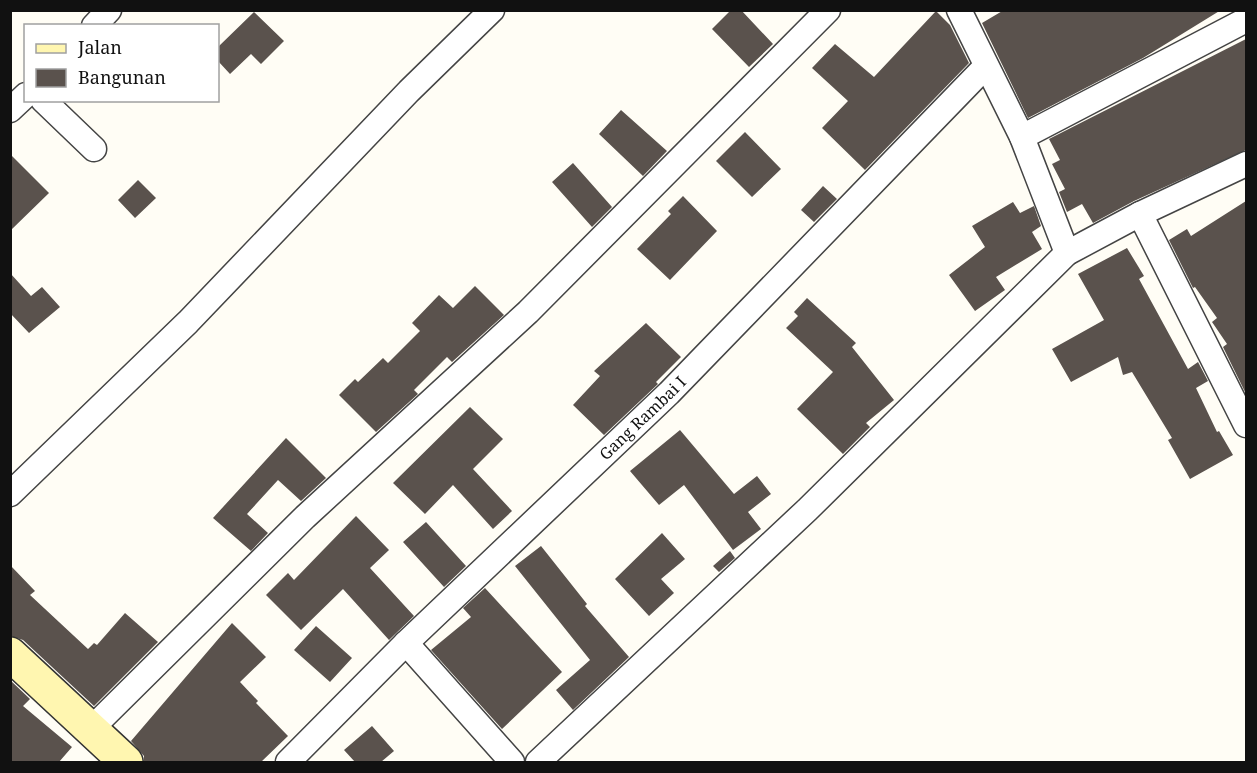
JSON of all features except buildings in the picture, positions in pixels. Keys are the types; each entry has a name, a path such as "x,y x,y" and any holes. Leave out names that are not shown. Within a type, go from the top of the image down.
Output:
{"street":[{"path":"96,24 109,10"},
{"path":"10,494 188,322 409,91 492,10"},
{"path":"90,730 305,517 528,312 828,10"},
{"path":"961,11 1022,137 1067,253"},
{"path":"1022,137 1246,20"},
{"name":"Gang Rambai I","path":"288,762 406,643 669,393 986,66"},
{"path":"10,110 24,97"},
{"path":"46,102 94,149"},
{"path":"538,762 807,510 1067,253 1140,214 1246,164"},
{"path":"1140,214 1246,426"},
{"path":"406,643 512,762"},
{"path":"10,654 126,762"}]}
